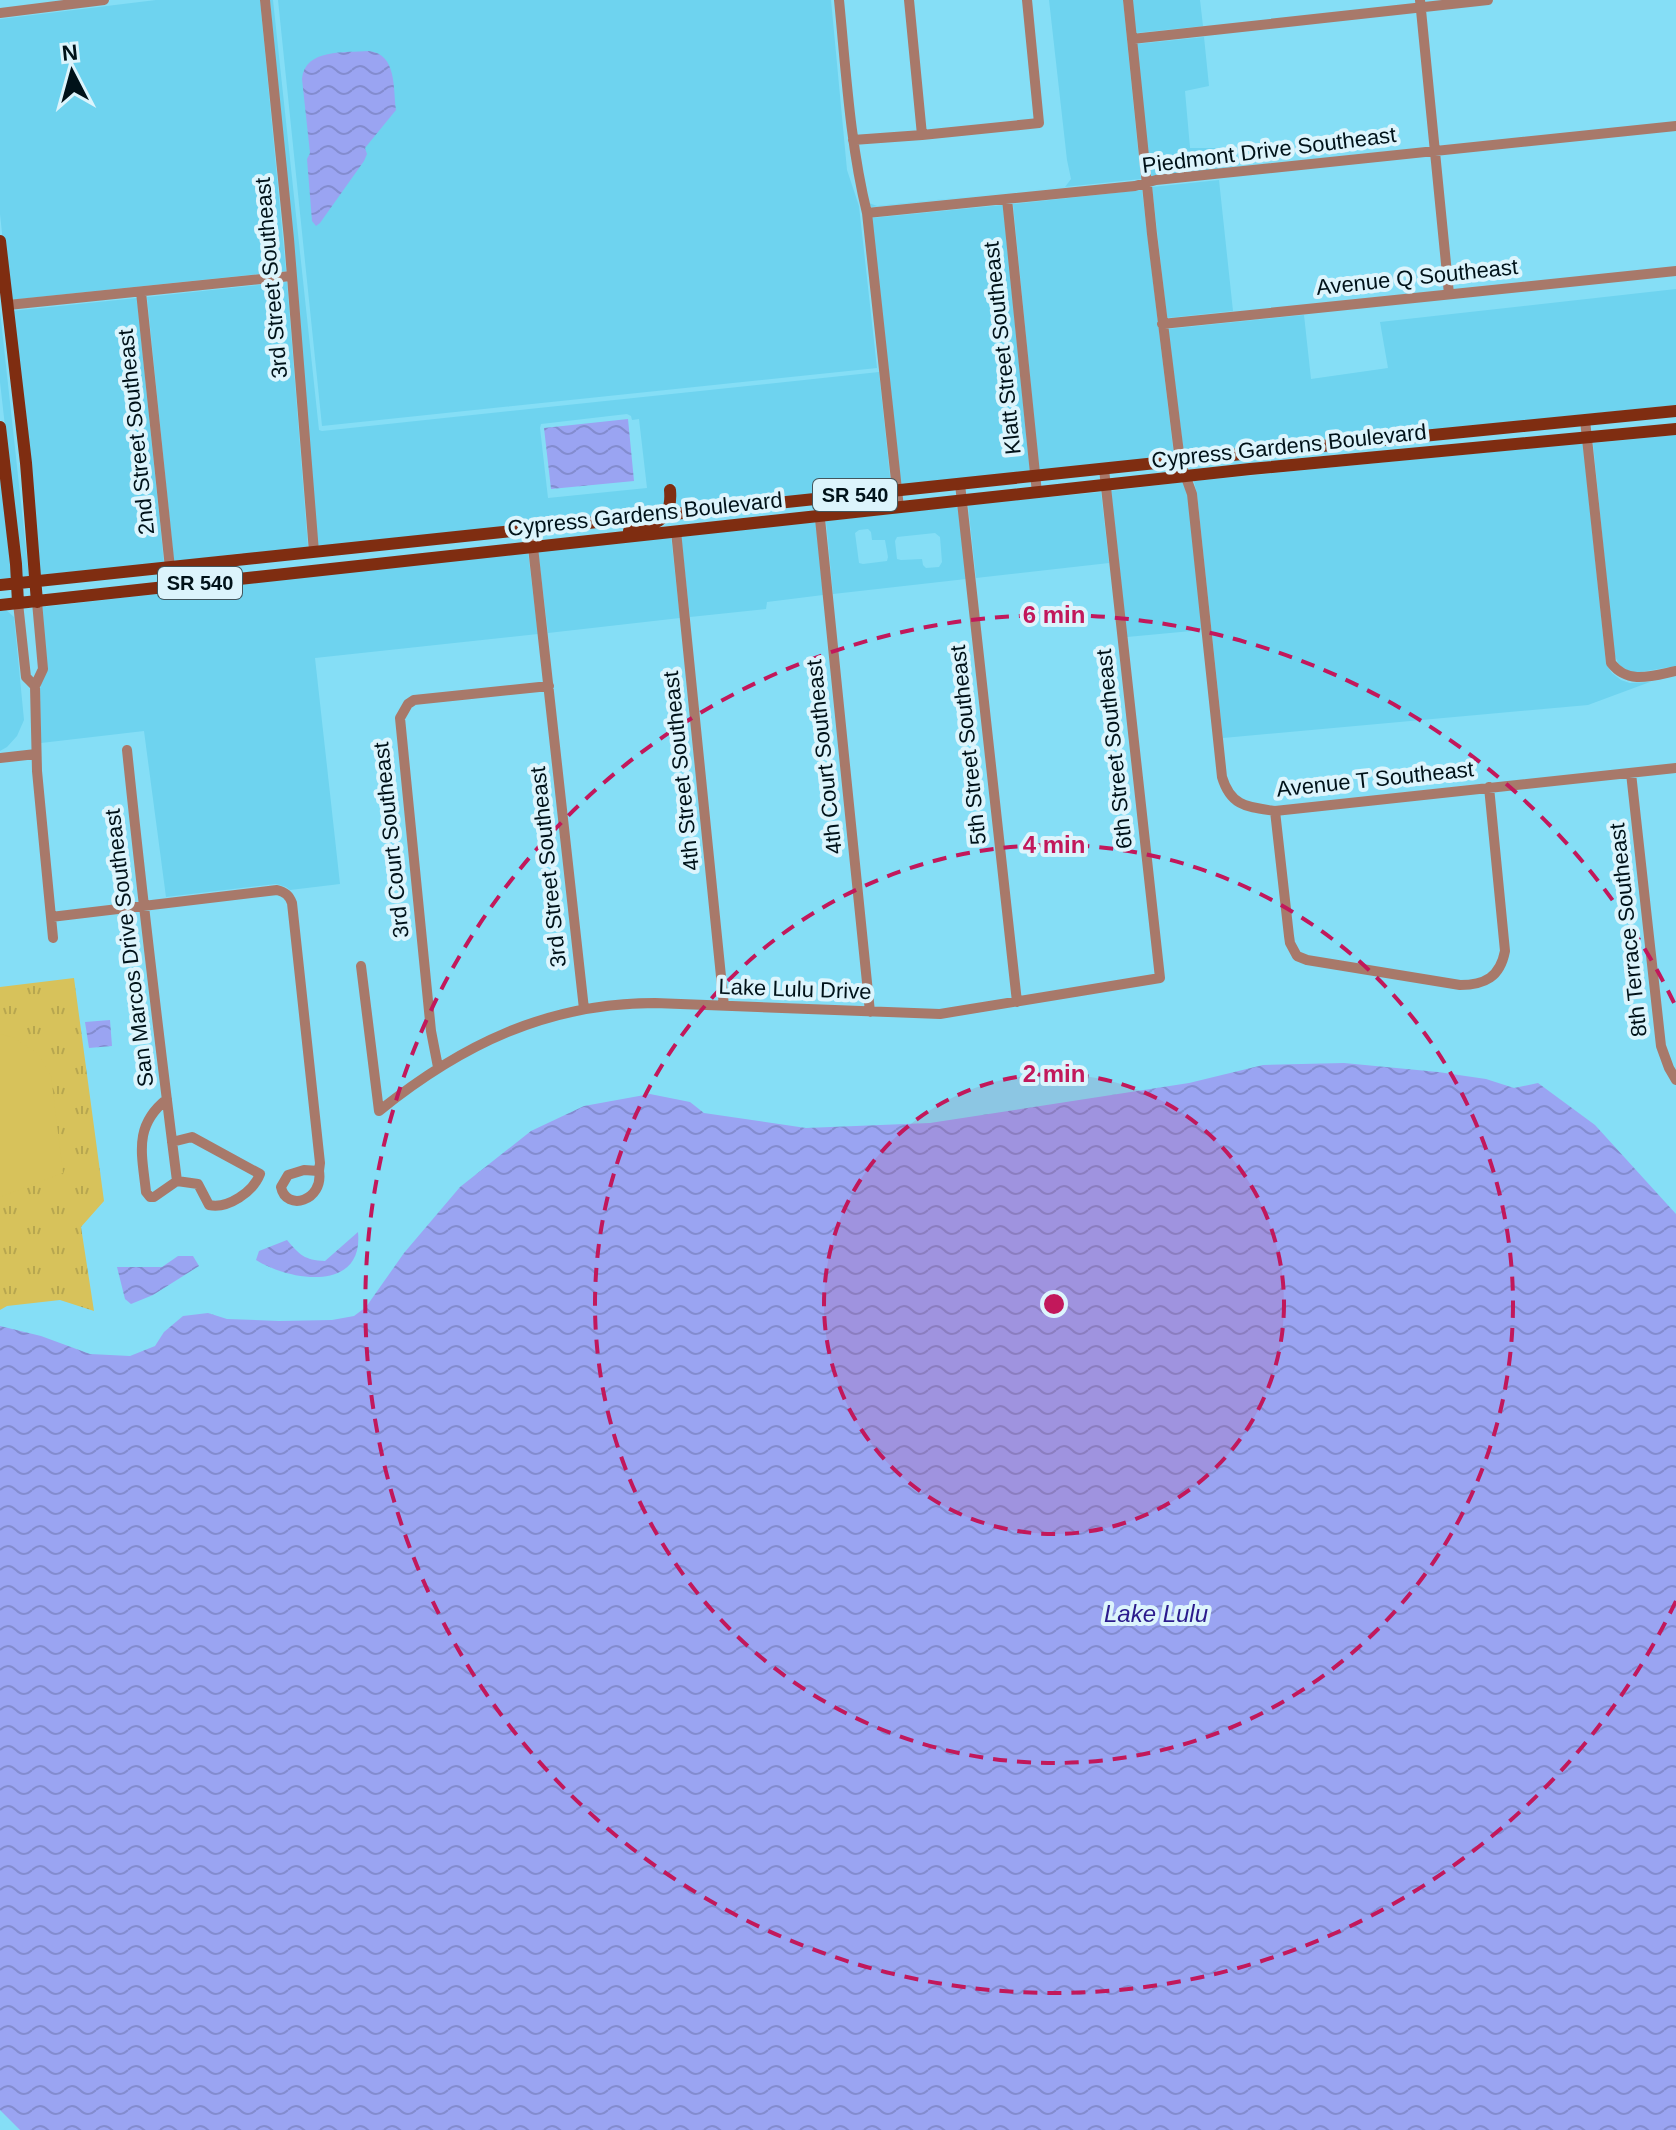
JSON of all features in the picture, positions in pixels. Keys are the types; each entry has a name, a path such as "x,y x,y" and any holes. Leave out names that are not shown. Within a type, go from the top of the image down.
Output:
{"main road":[{"path":"0,241 28,486 37,602"},
{"name":"Cypress Gardens Boulevard","path":"0,585 1676,411"},
{"path":"0,427 18,603"},
{"name":"Cypress Gardens Boulevard","path":"0,605 1277,466 1676,429"},
{"path":"1399,455 1402,449 1448,434"},
{"path":"1277,466 1305,457 1362,450 1378,441"},
{"path":"607,539 656,524 665,515 671,500 670,490"},
{"path":"676,531 732,508"},
{"path":"239,578 258,570 298,561 314,552"},
{"path":"177,585 182,575 230,567 240,560"}],"street":[{"path":"0,13 104,0"},
{"name":"3rd Street Southeast","path":"265,0 314,552"},
{"path":"839,0 853,140 867,213 899,508"},
{"path":"909,0 922,135"},
{"path":"853,140 1039,123 1027,0"},
{"path":"1128,0 1146,183 1180,461"},
{"path":"1132,39 1420,4 1488,0"},
{"path":"1420,4 1449,294"},
{"name":"Piedmont Drive Southeast","path":"867,213 1676,126"},
{"name":"Klatt Street Southeast","path":"1007,199 1037,493"},
{"name":"Avenue Q Southeast","path":"1162,324 1676,271"},
{"path":"8,305 291,276"},
{"name":"2nd Street Southeast","path":"141,292 170,568"},
{"path":"1585,420 1611,663 1623,675 1630,677 1676,671"},
{"name":"Avenue T Southeast","path":"1180,461 1192,494 1222,777 1228,792 1243,806 1275,811 1676,768"},
{"name":"6th Street Southeast","path":"1104,469 1160,978"},
{"name":"5th Street Southeast","path":"960,484 1017,1002"},
{"name":"4th Court Southeast","path":"818,499 870,1012"},
{"name":"3rd Street Southeast","path":"531,529 584,1009"},
{"name":"4th Street Southeast","path":"676,531 724,1006"},
{"path":"37,602 43,669 35,686 36,754 53,938"},
{"path":"18,603 26,677 35,686"},
{"name":"3rd Court Southeast","path":"438,1067 431,1031 400,718 414,700 549,686"},
{"name":"San Marcos Drive Southeast","path":"127,750 177,1181"},
{"path":"0,758 36,754"},
{"name":"8th Terrace Southeast","path":"1631,773 1661,1046 1676,1080"},
{"path":"1275,811 1289,936 1297,956 1346,967 1475,985 1496,973 1505,951 1489,787"},
{"path":"51,920 144,905 277,890 289,896 319,1171"},
{"name":"Lake Lulu Drive","path":"361,966 379,1111 438,1067 472,1047 551,1016 584,1009 627,1003 940,1014 1160,978"},
{"path":"167,1099 156,1108 142,1136 146,1192 150,1197 177,1181 198,1184 209,1205 218,1207 243,1195 256,1184 260,1174 192,1137 172,1142"}],"shaded area":[{"path":"156,0 260,0 286,271 9,300 0,214 0,19"},
{"path":"270,0 273,0 319,430 879,372 891,486 673,509 675,484 666,485 662,510 318,546","holes":["631,416 632,420 639,419 647,488 548,498 541,424"]},
{"path":"278,0 831,0 847,170 859,206 877,368 322,426"},
{"path":"1049,0 1123,0 1141,179 1065,187 1071,179"},
{"path":"1132,0 1200,0 1203,26 1136,33"},
{"path":"1204,37 1209,86 1185,91 1190,148 1218,148 1218,169 1150,176 1137,44"},
{"path":"1219,180 1233,311 1167,318 1152,187"},
{"path":"1142,190 1174,456 1039,470 1013,204"},
{"path":"1020,192 871,207 869,203 877,206"},
{"path":"1003,205 1030,471 901,485 872,218"},
{"path":"287,282 308,547 174,562 147,297"},
{"path":"1676,289 1676,405 1184,455 1168,329 1304,315 1311,379 1388,368 1380,322"},
{"path":"137,298 164,563 39,575 11,311"},
{"path":"0,311 29,576 22,577 0,382"},
{"path":"1676,435 1676,666 1631,672 1619,665 1614,654 1593,443"},
{"path":"1583,443 1606,664 1621,680 1650,682 1588,705 1223,738 1194,481"},
{"path":"0,472 12,578 0,579"},
{"path":"1183,482 1188,495 1202,630 1127,637 1111,491"},
{"path":"1101,492 1109,563 976,578 968,505"},
{"path":"958,506 966,579 833,594 826,521","holes":["868,529 872,540 885,540 887,561 859,563 855,533","935,533 940,537 942,562 939,567 926,568 922,559 897,559 897,537"]},
{"path":"816,522 823,595 767,602 766,609 690,617 681,536"},
{"path":"671,537 680,618 548,633 538,551"},
{"path":"528,552 538,634 315,658 340,884 290,890 276,884 166,897 144,731 41,743 42,607"},
{"path":"6,610 14,617 24,720 17,736 0,751 0,611"}],"green space":[{"path":"74,978 104,1201 81,1227 94,1311 60,1300 7,1306 0,1310 0,987"},
{"path":"0,1034 15,1038 39,1055 51,1076 63,1173 0,1197"}],"water":[{"path":"378,53 389,65 396,110 365,148 367,154 364,161 316,226 312,221 307,159 310,153 302,79 305,69 310,62 328,54"},
{"path":"628,419 634,481 551,489 544,428"},
{"path":"110,1020 112,1046 89,1048 85,1022"},
{"name":"Lake Lulu","path":"1344,1063 1486,1079 1514,1088 1538,1083 1595,1125 1676,1214 1676,2130 20,2130 0,2110 0,1326 41,1336 90,1354 130,1356 155,1346 164,1332 183,1316 208,1313 227,1319 279,1321 332,1320 354,1316 366,1307 404,1253 460,1187 531,1131 584,1106 650,1094 690,1102 704,1113 806,1128 930,1123 1189,1083 1263,1065"},
{"path":"358,1232 357,1252 349,1265 337,1273 322,1277 304,1276 287,1273 256,1260 259,1251 287,1240 303,1256 325,1261"},
{"path":"178,1256 193,1256 199,1266 153,1295 131,1304 125,1299 117,1267 162,1267"}]}
